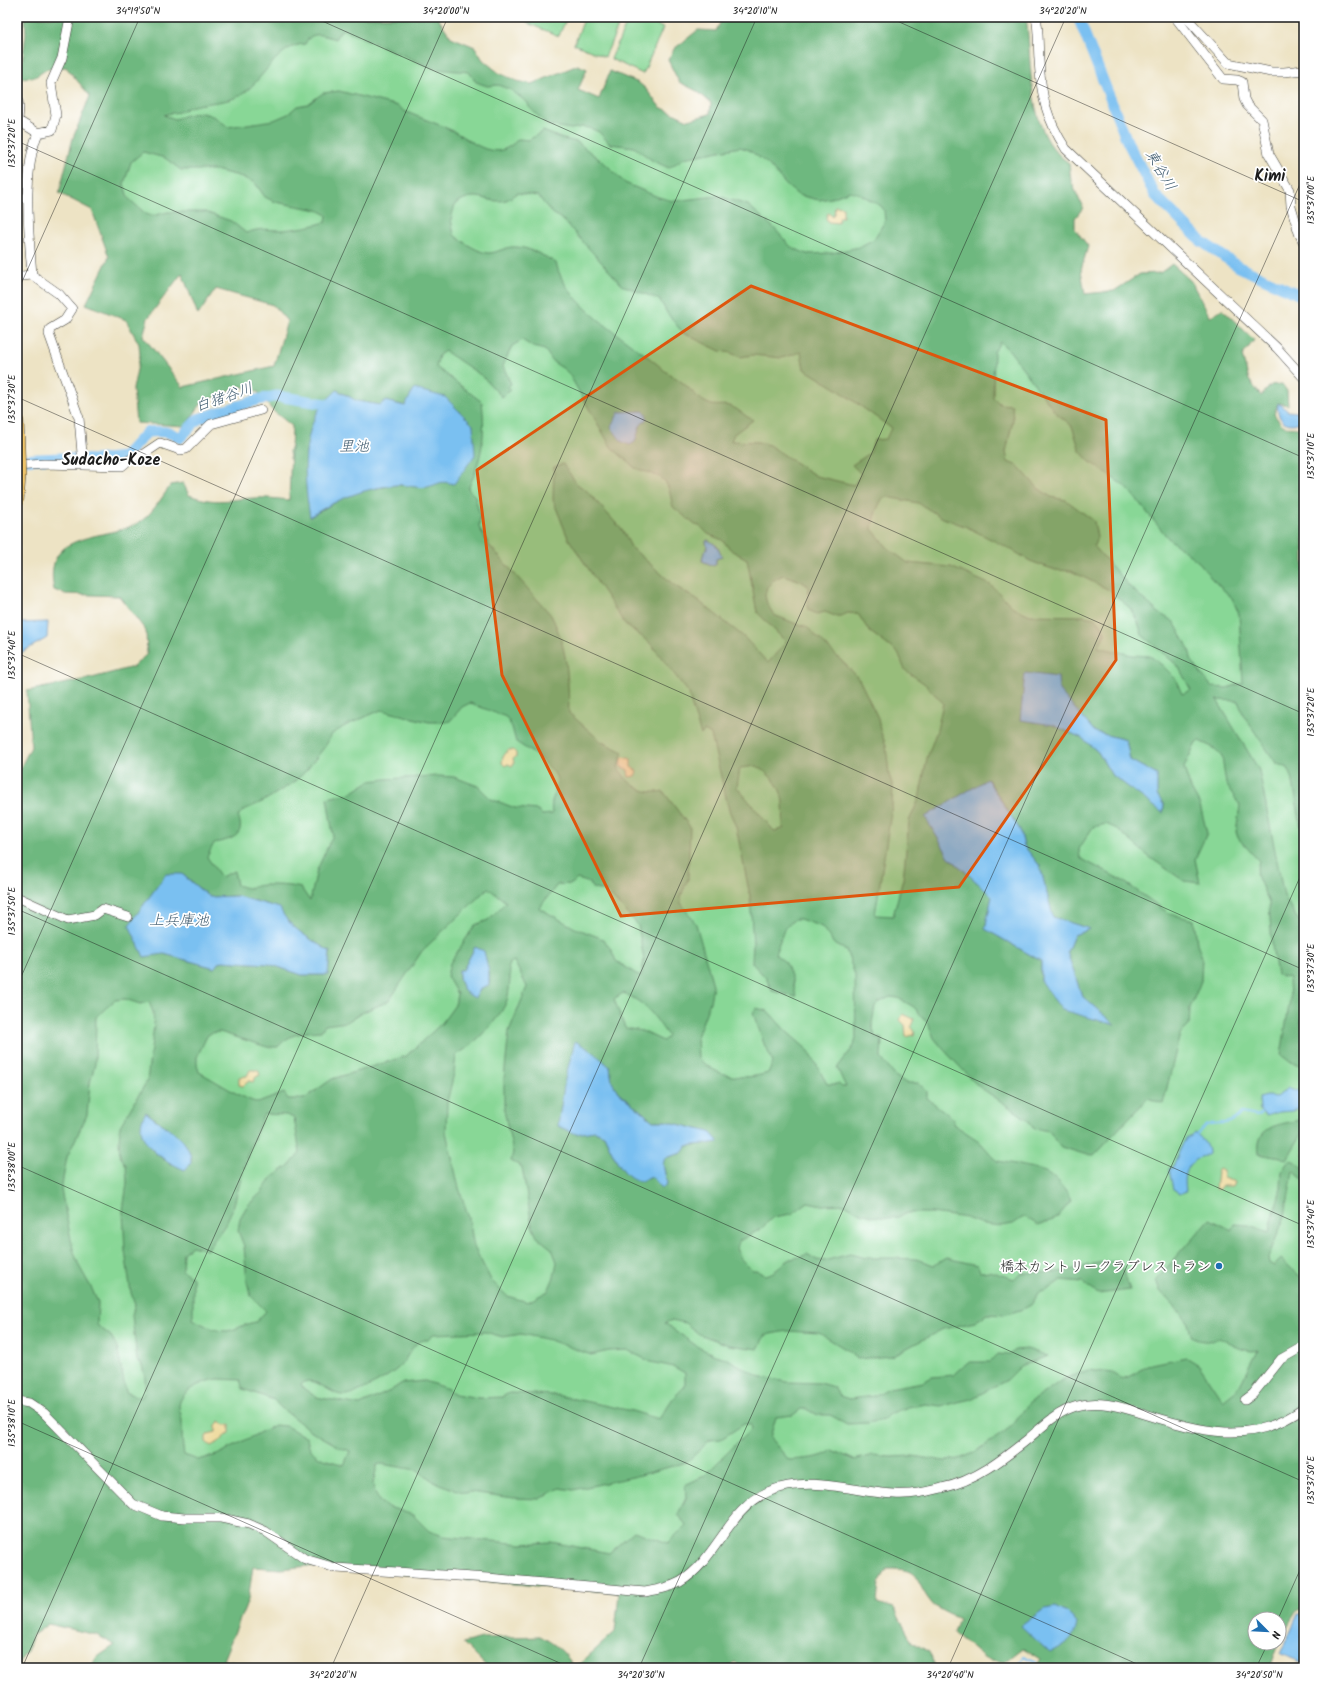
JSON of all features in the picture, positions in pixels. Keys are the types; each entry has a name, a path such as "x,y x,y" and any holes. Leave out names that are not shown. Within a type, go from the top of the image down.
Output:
{"highway":[{"path":"17,419 17,501"}],"street":[{"path":"17,93 19,107 18,120 38,133 52,130 56,115 51,83 62,58 70,17"},
{"path":"1036,17 1040,84 1044,105 1055,132 1066,149 1266,338 1304,378"},
{"path":"1175,17 1223,79 1242,82 1244,99 1247,105 1262,120 1269,154 1290,190 1291,206 1304,244"},
{"path":"1186,17 1228,63 1271,72 1304,70"},
{"path":"32,275 28,198 34,144 38,133"},
{"path":"17,198 28,198"},
{"path":"22,276 32,275 59,294 72,310 65,320 50,329 49,334 79,418 83,464"},
{"path":"17,466 83,464 122,466 129,460 145,453 160,443 180,450 186,449 211,424 261,410"},
{"path":"17,897 68,920 95,915 103,909 128,917"},
{"path":"1245,1400 1253,1394 1281,1359 1304,1346"},
{"path":"17,1400 29,1403 44,1413 133,1504 162,1516 185,1518 221,1518 249,1524 265,1531 305,1559 321,1565 336,1568 488,1578 644,1592 665,1588 681,1581 703,1562 734,1518 746,1506 759,1496 787,1486 815,1484 896,1494 942,1488 963,1482 983,1472 1059,1415 1074,1406 1086,1404 1107,1404 1190,1427 1222,1432 1254,1430 1268,1427 1292,1416 1304,1408"}],"highlighted area":[{"path":"751,286 1106,420 1116,660 959,887 621,916 502,675 477,470"}],"green space":[{"path":"25,17 437,17 451,37 475,47 483,60 499,73 517,81 532,84 578,65 587,69 578,90 599,99 610,71 639,83 646,89 660,107 688,120 710,114 711,103 697,91 679,82 668,60 674,49 698,30 716,31 723,17 1026,17 1031,76 1038,116 1045,134 1055,150 1069,163 1071,181 1083,208 1075,218 1075,229 1088,246 1081,270 1085,294 1114,291 1140,274 1160,273 1172,264 1191,281 1210,317 1222,309 1254,340 1242,356 1249,380 1261,396 1271,385 1282,384 1287,391 1288,405 1278,403 1274,414 1286,427 1304,431 1304,834 1302,832 1292,777 1288,768 1276,763 1244,716 1238,701 1217,700 1259,770 1284,896 1296,917 1304,926 1304,1005 1301,1022 1304,1066 1290,1062 1281,1055 1290,999 1289,978 1277,975 1272,946 1269,903 1256,873 1259,861 1238,838 1236,832 1240,806 1226,784 1222,757 1214,748 1199,741 1196,742 1184,768 1191,789 1200,805 1207,833 1195,859 1200,883 1184,881 1148,856 1117,829 1106,824 1093,827 1079,849 1080,858 1123,881 1170,914 1194,920 1197,943 1202,957 1201,981 1190,1008 1189,1026 1180,1034 1163,1104 1148,1098 1094,1155 1084,1154 1061,1147 1049,1131 1033,1128 1027,1119 978,1086 934,1038 929,1025 914,1007 898,998 890,997 875,1006 872,1024 875,1037 882,1039 881,1058 895,1076 906,1083 918,1083 927,1091 927,1098 954,1119 953,1124 979,1141 997,1161 1032,1168 1049,1174 1062,1186 1071,1201 1056,1219 1038,1225 1025,1217 1013,1224 1002,1226 982,1224 966,1218 932,1213 905,1213 899,1217 891,1218 871,1216 858,1212 845,1204 822,1205 808,1202 792,1214 773,1217 761,1229 739,1241 737,1248 741,1259 752,1270 756,1270 766,1275 774,1272 791,1259 807,1254 817,1260 824,1261 850,1254 866,1258 916,1259 934,1265 946,1258 977,1265 981,1272 989,1271 1014,1279 1020,1273 1066,1271 1096,1263 1112,1261 1121,1262 1130,1290 1098,1294 1082,1282 1061,1280 1047,1290 1039,1293 1031,1305 1023,1309 1004,1315 987,1314 975,1322 943,1329 892,1356 857,1359 852,1353 819,1333 787,1331 765,1335 758,1349 729,1345 699,1334 685,1323 672,1320 665,1323 698,1347 715,1355 726,1358 758,1376 786,1382 820,1383 833,1387 840,1396 849,1399 874,1396 889,1388 923,1382 932,1377 954,1375 968,1362 990,1362 998,1354 1010,1355 1015,1350 1027,1349 1048,1356 1021,1366 1007,1380 971,1399 941,1406 926,1404 908,1407 889,1414 884,1419 868,1423 847,1424 830,1415 817,1415 806,1409 801,1409 793,1415 776,1417 770,1438 789,1460 818,1457 832,1450 854,1460 873,1455 891,1457 913,1456 944,1461 959,1459 974,1453 1000,1435 1013,1425 1028,1404 1062,1380 1088,1370 1113,1373 1122,1379 1133,1375 1147,1365 1186,1357 1199,1365 1223,1401 1238,1389 1258,1350 1248,1351 1219,1338 1212,1341 1192,1338 1187,1320 1160,1291 1156,1280 1210,1219 1232,1230 1235,1224 1249,1225 1269,1232 1281,1188 1282,1171 1289,1160 1295,1161 1304,1169 1304,1180 1293,1171 1285,1216 1268,1258 1269,1263 1274,1266 1281,1259 1304,1280 1304,1610 1300,1609 1296,1612 1287,1627 1287,1611 1247,1611 1247,1651 1275,1651 1269,1668 1035,1668 1041,1659 1023,1648 1005,1662 985,1659 954,1633 959,1619 943,1612 932,1604 912,1573 906,1570 887,1569 879,1583 877,1603 894,1608 912,1642 929,1652 936,1668 751,1668 734,1662 728,1668 575,1668 615,1632 619,1593 308,1566 281,1569 253,1567 248,1600 223,1660 259,1668 91,1668 96,1658 115,1645 97,1635 48,1624 33,1635 27,1651 17,1666 17,1476 19,1473 17,1472 17,1366 19,1361 17,1351 17,774 31,747 27,691 92,678 133,667 147,654 146,631 119,596 65,594 54,590 53,571 57,557 65,547 77,541 136,524 146,517 155,507 171,485 183,483 189,495 207,500 222,501 263,498 289,500 292,426 272,410 258,392 240,386 202,403 185,426 136,423 133,389 140,355 139,344 126,320 86,304 109,257 92,210 59,193 73,138 90,96 66,67 47,69 35,77 20,78 26,34","holes":["342,29 435,69 469,72 476,82 487,86 498,85 511,90 528,103 529,107 547,125 571,129 583,127 592,129 599,132 610,144 634,147 653,161 669,168 684,158 740,147 749,150 768,164 786,185 798,195 819,200 831,198 850,191 860,194 881,206 884,210 885,221 874,239 859,247 832,253 807,254 791,247 774,228 748,205 718,196 673,201 658,197 625,183 608,166 577,142 563,139 543,131 529,140 518,139 510,146 502,150 494,151 477,145 441,125 404,111 398,106 339,91 323,93 308,104 297,106 288,114 274,120 228,127 215,117 203,113 191,114 175,119 164,115 179,112 193,106 236,98 249,89 286,50 305,44 314,35 326,36 335,39","143,152 165,158 181,170 215,170 239,176 255,183 265,197 275,202 318,210 327,215 326,222 316,225 282,230 261,229 246,233 231,221 205,212 168,212 152,216 146,214 128,198 124,184 131,162","517,193 538,196 551,212 564,221 622,285 660,300 667,313 683,333 720,351 731,353 740,357 753,355 782,358 801,352 804,369 837,389 891,428 886,439 874,440 870,453 852,465 861,474 854,485 816,476 769,445 758,442 731,441 734,434 753,420 730,406 711,405 701,400 681,381 667,373 602,323 573,295 562,279 556,263 547,257 518,247 510,247 492,253 485,253 471,247 454,235 451,219 455,204 470,197 499,201 506,200","182,273 198,315 216,289 273,305 287,321 274,366 183,387 143,336 148,318","522,340 533,347 545,350 553,362 569,374 611,447 635,468 660,477 665,481 669,489 673,507 694,524 701,527 708,534 722,540 732,551 747,559 757,612 786,642 768,663 744,637 700,602 674,585 631,547 623,531 587,491 577,484 563,464 554,467 553,500 568,538 625,624 650,643 689,693 701,735 704,731 711,735 729,810 736,827 750,896 753,945 752,963 766,978 772,991 796,997 793,981 786,963 775,954 785,927 795,919 800,919 822,927 834,944 846,950 855,975 856,1038 854,1046 837,1068 846,1087 842,1087 839,1084 827,1084 809,1051 786,1031 768,1011 756,1008 753,1013 764,1044 773,1062 768,1073 749,1077 730,1076 713,1069 698,1058 697,1037 710,1002 713,985 696,924 681,903 681,896 688,879 690,827 663,791 649,792 637,787 626,779 618,767 623,752 602,742 569,713 566,663 557,627 551,615 489,545 479,527 480,516 475,496 468,489 477,467 482,447 482,402 436,367 439,355 445,351 482,376 502,397 511,390 508,387 511,384 503,366 512,346","1000,342 1010,351 1055,412 1072,426 1080,451 1089,461 1127,488 1168,538 1200,563 1211,578 1232,598 1239,614 1243,683 1227,688 1212,687 1192,662 1189,649 1174,622 1159,613 1130,587 1094,546 1097,537 1094,521 1066,500 1051,497 1038,488 1018,466 1008,462 1006,452 1013,420 1012,405 1000,404 993,397 994,352","337,390 357,401 381,405 386,401 405,406 442,481 426,487 397,485 364,490 339,500 310,517 306,452 319,410","643,411 647,418 640,426 639,432 619,412","887,497 918,503 943,518 967,527 1030,561 1055,570 1071,571 1109,590 1130,608 1138,622 1142,635 1178,666 1191,690 1182,694 1175,678 1150,656 1132,655 1098,647 1105,634 1102,625 1094,618 1084,616 1030,615 1013,607 991,585 951,567 908,563 889,549 872,529 873,520 883,498","783,575 801,581 809,587 807,604 808,610 817,614 825,612 835,616 841,616 848,613 858,614 869,631 898,653 905,670 925,684 943,703 937,730 927,758 919,799 909,821 903,879 893,916 875,915 892,806 893,786 889,775 886,745 880,730 878,718 860,681 854,673 806,626 799,625 774,615 767,604 765,595 767,587 774,580","1058,690 1095,732 1126,740 1130,760 1157,775 1157,795 1164,805 1163,812 1111,774 1098,752 1082,738 1053,725","470,703 506,717 512,727 516,742 542,760 557,778 552,801 552,814 542,815 538,810 515,808 491,799 478,786 454,777 438,776 370,781 351,793 327,798 333,835 317,870 310,901 301,888 269,885 249,888 237,885 234,871 221,877 207,857 214,843 231,839 238,833 240,829 238,816 244,810 262,802 293,783 306,771 326,745 332,734 345,726 381,710 429,722 450,721 462,707","757,766 778,786 783,800 783,829 774,831 737,787 740,768","988,779 1020,830 1024,846 1040,866 1053,917 1089,929 1074,935 1067,952 1082,996 1114,1025 1041,982 1041,961 985,929 992,896 950,858 926,817","182,874 209,897 237,896 279,908 288,922 330,952 328,975 302,975 269,964 221,961 215,968 164,954","577,879 590,883 592,888 607,892 638,925 644,960 641,977 616,961 611,949 601,938 575,928 539,908 557,885 572,884","488,888 506,902 488,920 475,925 450,963 447,976 457,994 455,1005 442,1023 406,1056 332,1079 304,1099 288,1099 284,1093 258,1103 236,1093 199,1072 197,1057 207,1036 211,1033 220,1032 267,1047 278,1047 282,1042 292,1036 321,1031 325,1025 347,1022 361,1013 389,1001 422,951","475,947 488,969 490,979 489,985 481,988 475,997 467,993 462,987 459,979 459,970 463,970","514,961 527,987 509,1031 504,1079 504,1110 513,1152 511,1161 522,1167 532,1226 537,1237 552,1249 557,1262 554,1277 548,1291 528,1302 507,1296 491,1280 474,1247 469,1218 459,1188 446,1132 447,1102 454,1073 456,1055 471,1045 495,1021 506,1004 510,977 508,965","623,993 638,1001 654,1016 668,1036 663,1041 642,1031 625,1028 614,999","125,999 140,1004 149,1002 153,1012 154,1025 147,1081 120,1126 119,1143 120,1156 126,1165 127,1183 123,1211 125,1251 131,1293 135,1304 132,1315 137,1361 141,1363 145,1381 145,1390 141,1398 126,1392 117,1347 111,1336 97,1325 98,1303 79,1266 73,1249 61,1190 67,1157 87,1115 90,1083 95,1064 96,1017 115,1000","610,1067 612,1082 618,1092 653,1121 665,1121 710,1132 719,1142 687,1146 682,1153 665,1158 663,1163 667,1184 652,1177 640,1181 628,1175 618,1162 604,1135 595,1131","146,1112 175,1133 187,1147 190,1154 191,1163 170,1164 154,1152 142,1135","264,1114 286,1115 294,1118 300,1153 291,1164 271,1178 262,1192 247,1206 240,1218 238,1231 244,1246 247,1282 251,1296 266,1311 256,1322 232,1330 222,1331 193,1319 193,1278 182,1270 183,1253 192,1246 207,1250 225,1225 233,1208 248,1153","485,1332 503,1337 521,1334 550,1340 591,1355 609,1351 627,1350 651,1362 674,1367 685,1373 685,1386 673,1398 659,1419 632,1411 555,1395 509,1393 502,1397 479,1398 455,1394 448,1389 425,1381 402,1383 390,1391 360,1405 316,1397 303,1388 301,1384 306,1381 311,1381 340,1395 348,1395 363,1390 394,1372 401,1365 414,1346 422,1341 428,1340 434,1334","218,1379 240,1380 243,1389 274,1400 280,1407 308,1429 341,1448 350,1451 344,1465 315,1454 309,1445 307,1438 286,1426 274,1425 217,1455 198,1460 184,1455 182,1442 182,1419 179,1406 184,1395 194,1387","744,1424 750,1424 752,1428 704,1476 685,1485 686,1498 678,1514 686,1525 668,1543 634,1531 609,1553 551,1542 522,1544 443,1536 429,1531 413,1515 386,1506 379,1501 373,1484 377,1465 381,1464 417,1470 436,1483 466,1493 470,1492 514,1498 539,1499 560,1488 573,1490 637,1476 687,1462 710,1440 721,1439"]},
{"path":"232,17 413,17 503,85 617,104 932,191 1283,592 1304,734 1304,1339 1228,1430 997,1458 676,1580 175,1490 47,1252 45,1097 312,628 289,451 328,355 286,296 107,212 136,107"},
{"path":"529,17 567,17 559,36 527,23"},
{"path":"585,17 622,17 605,57 574,44"},
{"path":"629,17 639,17 663,28 643,74 611,59"},
{"path":"1304,1119 1304,1130 1287,1159 1259,1154 1261,1136 1266,1131 1272,1127"},
{"path":"540,1636 560,1649 574,1668 488,1668 463,1643 482,1638"}],"sand":[{"path":"835,206 843,207 843,217 840,217 838,223 828,222 826,218 828,213 832,216 834,214"},
{"path":"508,750 513,750 516,753 516,757 513,758 514,763 512,766 508,764 505,766 502,763 503,757"},
{"path":"623,757 631,759 631,767 637,771 635,776 629,777 628,770 620,766"},
{"path":"903,1014 914,1019 911,1026 915,1032 914,1035 906,1037 905,1025 900,1020"},
{"path":"250,1070 258,1070 260,1075 256,1077 253,1082 249,1081 243,1086 239,1085 239,1077 247,1076"},
{"path":"1219,1169 1223,1171 1223,1178 1235,1182 1233,1186 1222,1186 1219,1189 1215,1189 1217,1172"},
{"path":"220,1421 225,1425 230,1425 230,1433 225,1435 222,1440 211,1446 206,1442 206,1437 208,1434 216,1432 216,1425"}],"water":[{"name":"里池","path":"414,389 445,397 473,425 475,455 454,484 442,482 432,486 423,487 404,485 384,486 351,495 310,517 305,477 306,449 313,423 322,405 337,390 357,401 380,405 385,401 405,406"},
{"path":"1278,403 1288,411 1297,412 1300,417 1298,423 1288,424 1279,417"},
{"path":"643,411 646,413 647,418 640,426 635,442 630,445 622,442 611,427 619,412"},
{"path":"708,540 717,546 722,557 716,559 716,564 714,566 702,561 703,555 707,549 706,541"},
{"path":"48,622 47,638 17,655 17,623"},
{"path":"1025,673 1058,677 1059,690 1095,732 1126,740 1130,760 1157,775 1157,795 1164,805 1163,813 1111,774 1098,752 1082,738 1053,725 1020,720"},
{"path":"987,779 1020,830 1024,846 1040,866 1053,917 1090,929 1074,935 1067,952 1082,996 1115,1025 1062,1010 1041,982 1041,961 985,929 992,896 949,857 925,817"},
{"name":"上兵庫池","path":"166,874 182,874 209,897 237,896 280,908 295,928 330,952 328,975 302,975 269,964 221,961 215,968 164,954 144,957 129,925"},
{"path":"475,947 484,951 489,972 489,985 481,988 475,998 467,993 462,987 459,979 459,970 463,970"},
{"path":"575,1041 592,1051 610,1067 612,1082 618,1092 653,1121 665,1121 710,1132 719,1142 687,1146 682,1153 665,1158 663,1164 667,1184 662,1188 652,1177 640,1181 628,1175 618,1162 604,1135 595,1131 576,1134 558,1126 565,1079"},
{"path":"1288,1088 1304,1092 1304,1107 1293,1111 1279,1112 1266,1116 1260,1111 1259,1098 1267,1096 1277,1097"},
{"path":"146,1112 175,1133 187,1146 191,1163 185,1170 167,1161 150,1148 141,1131 142,1122"},
{"path":"1194,1133 1204,1141 1208,1154 1199,1157 1192,1162 1187,1170 1185,1178 1186,1191 1180,1194 1173,1190 1169,1168 1172,1169 1186,1139"},
{"path":"1056,1607 1067,1613 1077,1622 1074,1634 1071,1638 1061,1647 1050,1653 1021,1626 1044,1609"},
{"path":"1298,1614 1304,1614 1301,1639 1304,1642 1304,1663 1280,1654 1281,1651 1287,1651 1287,1638"}],"waterway":[{"name":"東谷川","path":"1078,17 1127,141 1155,195 1201,241 1239,267 1304,297"},
{"name":"白猪谷川","path":"17,460 60,458 94,460 124,457 147,432 165,432 180,438 198,419 257,400 277,396 338,406"},
{"path":"1197,1134 1207,1125 1228,1123 1241,1113 1257,1116 1261,1113"},
{"path":"1018,1668 1024,1656 1036,1661"}],"place":[{"name":"橋本カントリークラブレストラン","path":"1219,1266"}],"district":[{"name":"Kimi","path":"1270,175"},
{"name":"Sudacho-Koze","path":"111,459"}]}
